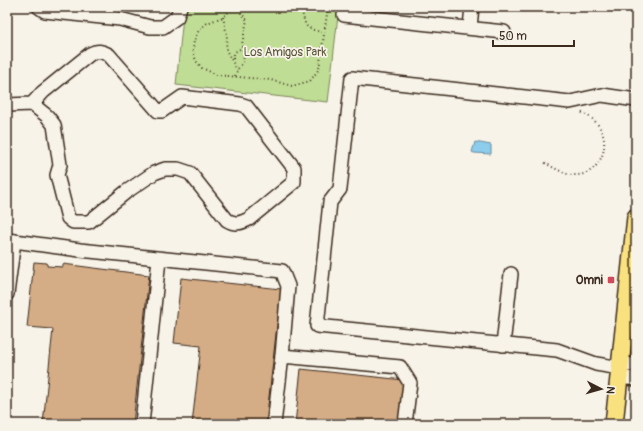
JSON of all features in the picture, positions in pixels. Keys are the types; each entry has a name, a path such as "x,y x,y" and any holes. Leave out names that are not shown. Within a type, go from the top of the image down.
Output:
{"main road":[{"path":"614,424 624,369 636,217"}],"street":[{"path":"39,7 45,11 120,13 150,27 163,27 177,17 180,7"},
{"path":"470,27 472,7"},
{"path":"344,15 381,13 504,32"},
{"path":"7,105 32,104 47,116 54,125 60,165 57,175 68,218 73,222 81,224 89,222 126,192 154,173 165,169 178,169 190,173 227,220 233,223 242,223 249,219 294,182 294,168 246,106 182,97 162,111 158,112 109,55 102,51 96,51 90,54 43,92 32,104"},
{"path":"636,100 602,95 566,101 352,78 340,189 330,202 317,326 557,350 596,364 624,369 636,379"},
{"path":"7,294 11,241 282,271 288,286 274,424"},
{"path":"142,424 159,258"},
{"path":"503,345 511,274"},
{"path":"282,356 400,367 410,383 406,424"}],"path":[{"path":"235,76 237,70 244,61 243,48 247,20 235,7 222,18 207,23 199,30 194,40 193,51 196,61 202,68 209,72 235,76 271,80 292,86 310,81 319,69 328,7"},
{"path":"274,7 282,10 293,7"},
{"path":"300,7 303,22 312,30 325,33"},
{"path":"222,18 227,35 226,50 237,70"},
{"path":"232,60 233,54 237,50 243,48"},
{"path":"545,163 573,175 589,172 599,161 604,148 605,140 598,123 590,116 572,110 566,101"}],"green space":[{"name":"Los Amigos Park","path":"184,7 339,7 328,102 176,85"}],"water":[{"path":"475,142 491,145 491,154 472,152"}],"building":[{"path":"34,262 47,263 47,266 63,267 63,264 149,275 133,424 43,424 53,329 27,327"},
{"path":"181,278 281,289 266,424 192,424 201,346 174,343"},
{"path":"301,369 404,380 399,424 295,424"}],"place":[{"name":"Omni","path":"611,280"}]}
